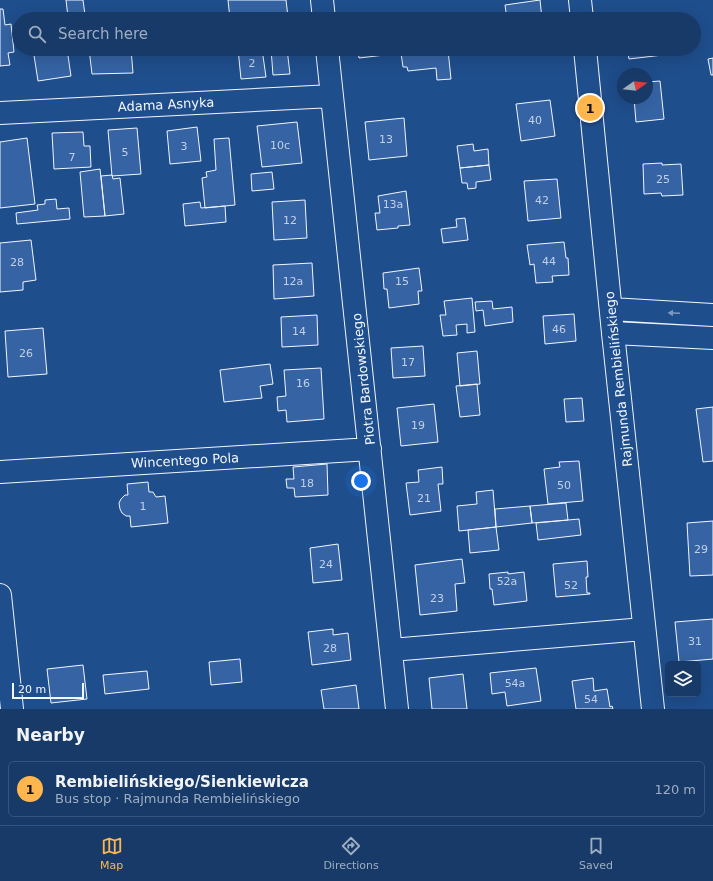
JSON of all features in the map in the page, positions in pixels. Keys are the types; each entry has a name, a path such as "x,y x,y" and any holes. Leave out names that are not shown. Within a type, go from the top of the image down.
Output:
{"street":[{"path":"322,0 323,12"},
{"path":"580,0 581,12"},
{"name":"Piotra Bardowskiego","path":"328,56 397,709"},
{"name":"Rajmunda Rembielińskiego","path":"586,56 613,333 653,709"},
{"name":"Adama Asnyka","path":"0,113 332,96"},
{"path":"611,309 713,315"},
{"path":"613,333 713,338"},
{"name":"Wincentego Pola","path":"0,472 370,449"},
{"path":"0,595 12,709"},
{"path":"390,650 644,629"}],"building":[{"path":"66,0 83,0 85,12 67,12"},
{"path":"228,0 286,0 287,12 229,12"},
{"path":"540,0 541,12 506,12 505,5"},
{"path":"0,9 3,9 5,25 11,24 12,52 8,53 10,65 0,66"},
{"path":"34,56 68,56 71,76 38,81"},
{"path":"90,56 132,56 133,73 92,74"},
{"path":"239,56 263,56 266,77 241,79"},
{"path":"272,56 288,56 290,74 273,75"},
{"path":"359,56 376,56 359,58"},
{"path":"401,56 449,56 451,79 437,80 436,68 408,71 407,67 403,67"},
{"path":"628,56 654,56 629,59"},
{"path":"713,58 713,75 711,75 708,59"},
{"path":"660,81 664,119 636,122 634,104 653,104 653,82"},
{"path":"550,100 555,136 521,141 516,104"},
{"path":"404,118 407,156 369,160 365,122"},
{"path":"297,122 302,163 262,167 257,126"},
{"path":"197,127 201,161 170,164 167,131"},
{"path":"137,128 141,174 112,176 108,130"},
{"path":"83,132 84,146 90,146 91,167 54,169 52,133"},
{"path":"27,138 35,204 0,208 0,142"},
{"path":"229,138 235,205 205,208 202,178 207,177 206,172 216,170 214,139"},
{"path":"473,144 474,151 488,149 489,165 460,168 457,146"},
{"path":"662,163 662,165 681,164 683,195 662,196 661,193 644,194 643,164"},
{"path":"489,165 491,180 476,182 476,188 468,189 467,183 462,183 460,168"},
{"path":"100,169 105,216 84,217 80,172"},
{"path":"272,172 274,189 252,191 251,174"},
{"path":"112,175 113,179 120,178 124,214 105,216 101,176"},
{"path":"557,179 561,218 528,221 524,181"},
{"path":"406,191 410,225 377,230 375,213 380,213 378,196"},
{"path":"56,199 57,209 69,208 70,219 17,224 16,213 38,210 37,205 45,204 45,200"},
{"path":"305,200 307,238 274,240 272,202"},
{"path":"200,202 201,208 225,206 226,222 185,226 183,204"},
{"path":"465,218 468,240 443,243 441,229 457,227 456,219"},
{"path":"31,240 36,280 23,282 23,290 0,292 0,243"},
{"path":"564,242 566,258 568,258 569,275 552,276 553,282 536,283 534,264 530,265 527,245"},
{"path":"312,263 314,296 274,299 273,265"},
{"path":"419,268 422,291 418,291 419,304 389,308 387,289 384,289 383,273"},
{"path":"472,298 475,332 467,333 467,324 456,325 457,335 443,336 440,315 446,315 444,301"},
{"path":"492,301 493,309 512,307 513,322 485,326 483,310 476,311 475,302"},
{"path":"574,314 576,341 545,344 543,316"},
{"path":"317,315 318,345 282,347 281,317"},
{"path":"43,328 47,374 8,377 5,331"},
{"path":"423,346 425,376 393,378 391,348"},
{"path":"477,351 480,384 460,386 457,353"},
{"path":"270,364 273,384 260,386 262,398 224,402 220,370"},
{"path":"321,368 324,419 287,422 286,410 278,411 277,397 286,396 284,370"},
{"path":"477,384 480,415 460,417 456,386"},
{"path":"582,398 584,421 566,422 564,399"},
{"path":"434,404 438,442 401,446 397,408"},
{"path":"713,407 713,461 703,462 696,409"},
{"path":"579,461 583,501 548,504 544,469 560,467 559,462"},
{"path":"327,464 328,495 295,497 294,488 287,488 286,479 294,479 293,467"},
{"path":"442,467 443,484 438,484 441,511 410,515 406,483 419,482 418,470"},
{"path":"148,482 149,492 153,492 156,497 165,496 168,523 131,527 130,516 126,516 122,513 119,503 125,495 128,495 127,484"},
{"path":"493,490 496,527 459,531 457,506 477,504 476,492"},
{"path":"566,503 568,520 532,523 530,506"},
{"path":"530,506 532,523 496,527 495,509"},
{"path":"579,519 581,535 538,540 536,523"},
{"path":"713,521 713,575 690,576 687,523"},
{"path":"496,527 499,550 470,553 468,530"},
{"path":"338,544 342,580 313,583 310,548"},
{"path":"462,559 465,583 455,584 457,611 420,615 415,565"},
{"path":"587,561 587,593 590,594 556,597 553,564"},
{"path":"508,572 508,574 524,572 527,601 494,605 492,589 490,589 489,574"},
{"path":"713,619 713,659 679,661 675,622"},
{"path":"333,629 333,635 348,633 351,660 312,665 308,632"},
{"path":"240,659 242,682 211,685 209,662"},
{"path":"83,665 87,699 51,703 47,669"},
{"path":"536,668 541,701 507,706 505,692 492,694 490,673"},
{"path":"147,671 149,689 105,694 103,675"},
{"path":"463,674 467,709 432,709 429,678"},
{"path":"593,678 594,691 607,689 610,707 612,706 613,709 576,709 572,681"},
{"path":"356,685 359,709 324,709 321,690"}],"place":[{"name":"Rembielińskiego/Sienkiewicza","path":"590,108"}]}
